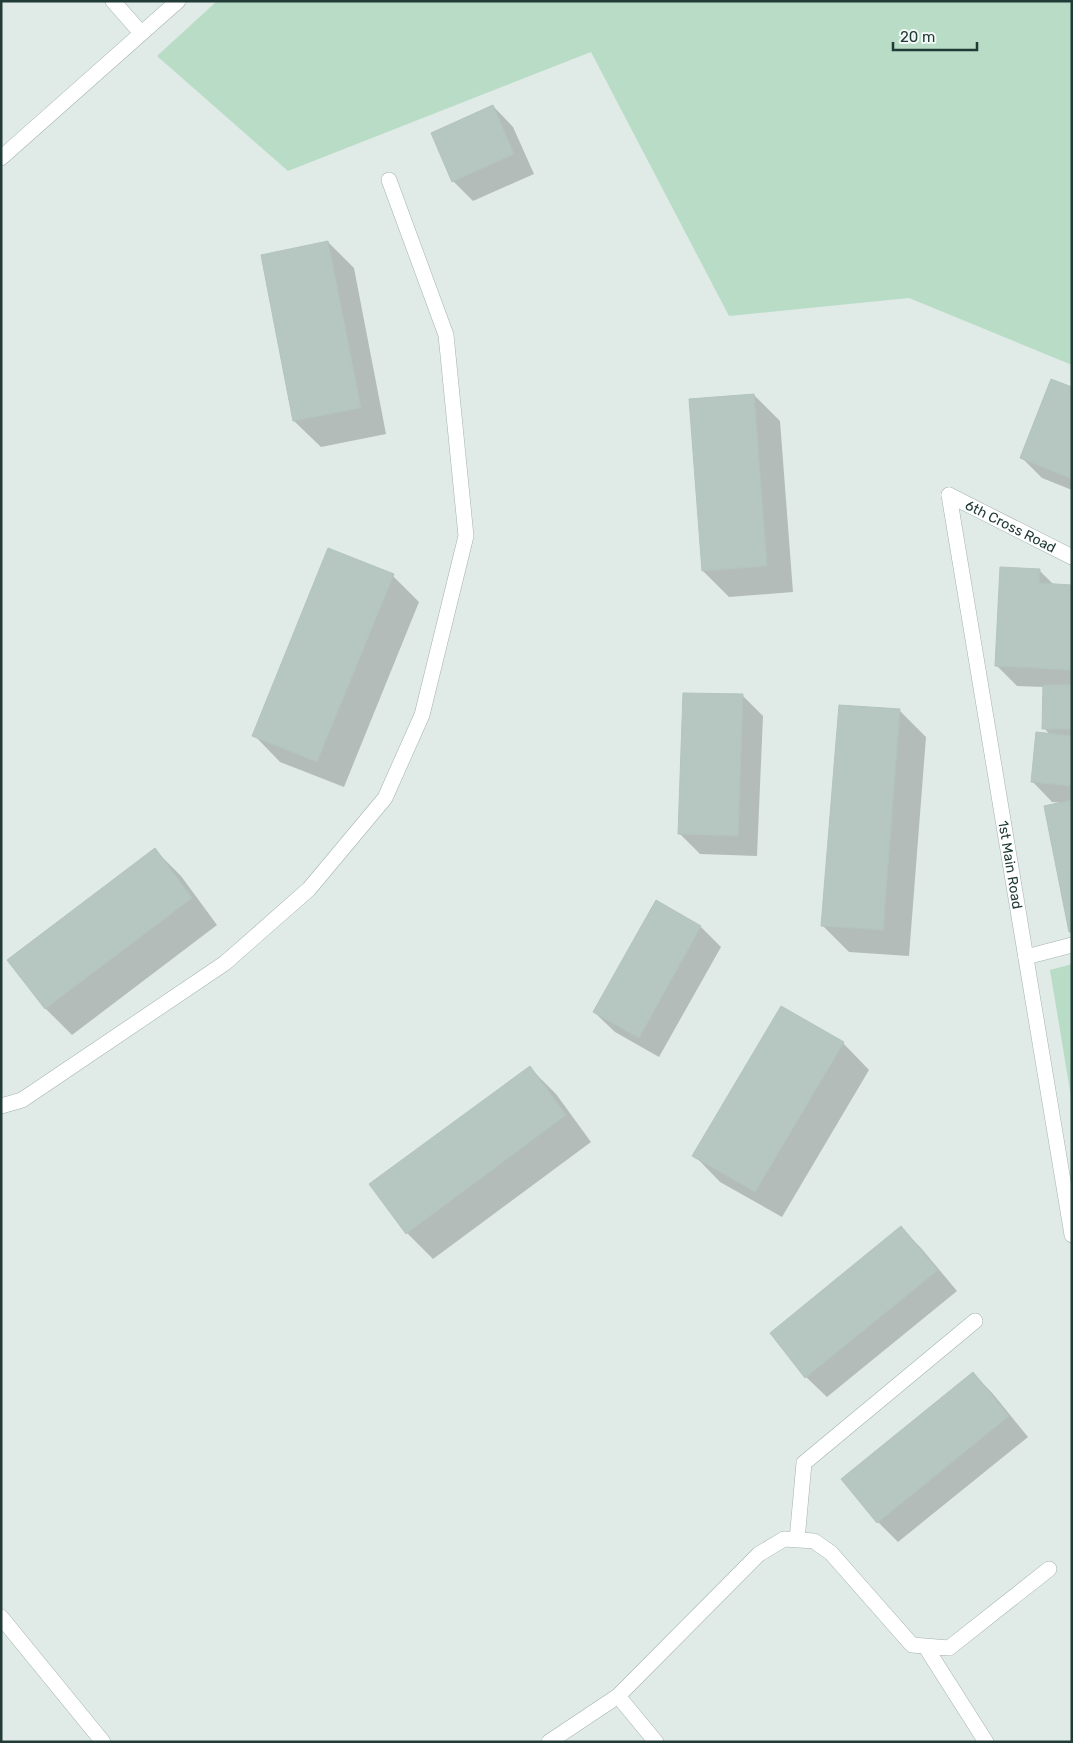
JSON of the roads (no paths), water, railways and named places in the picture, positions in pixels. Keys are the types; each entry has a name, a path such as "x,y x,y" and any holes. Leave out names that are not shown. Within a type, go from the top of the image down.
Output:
{"street":[{"path":"113,1 141,33"},
{"path":"1,158 178,1"},
{"path":"1,1106 22,1100 225,963 309,889 384,798 422,715 466,536 446,335 389,180"},
{"name":"6th Cross Road","path":"949,495 1072,557"},
{"name":"1st Main Road","path":"949,495 1072,1235"},
{"path":"1026,957 1072,945"},
{"path":"797,1540 804,1463 975,1321"},
{"path":"549,1742 618,1696 758,1554 784,1539 814,1541 831,1553 912,1645 949,1648 1049,1569"},
{"path":"1,1616 103,1742"},
{"path":"926,1646 986,1742"},
{"path":"618,1696 656,1742"}]}
